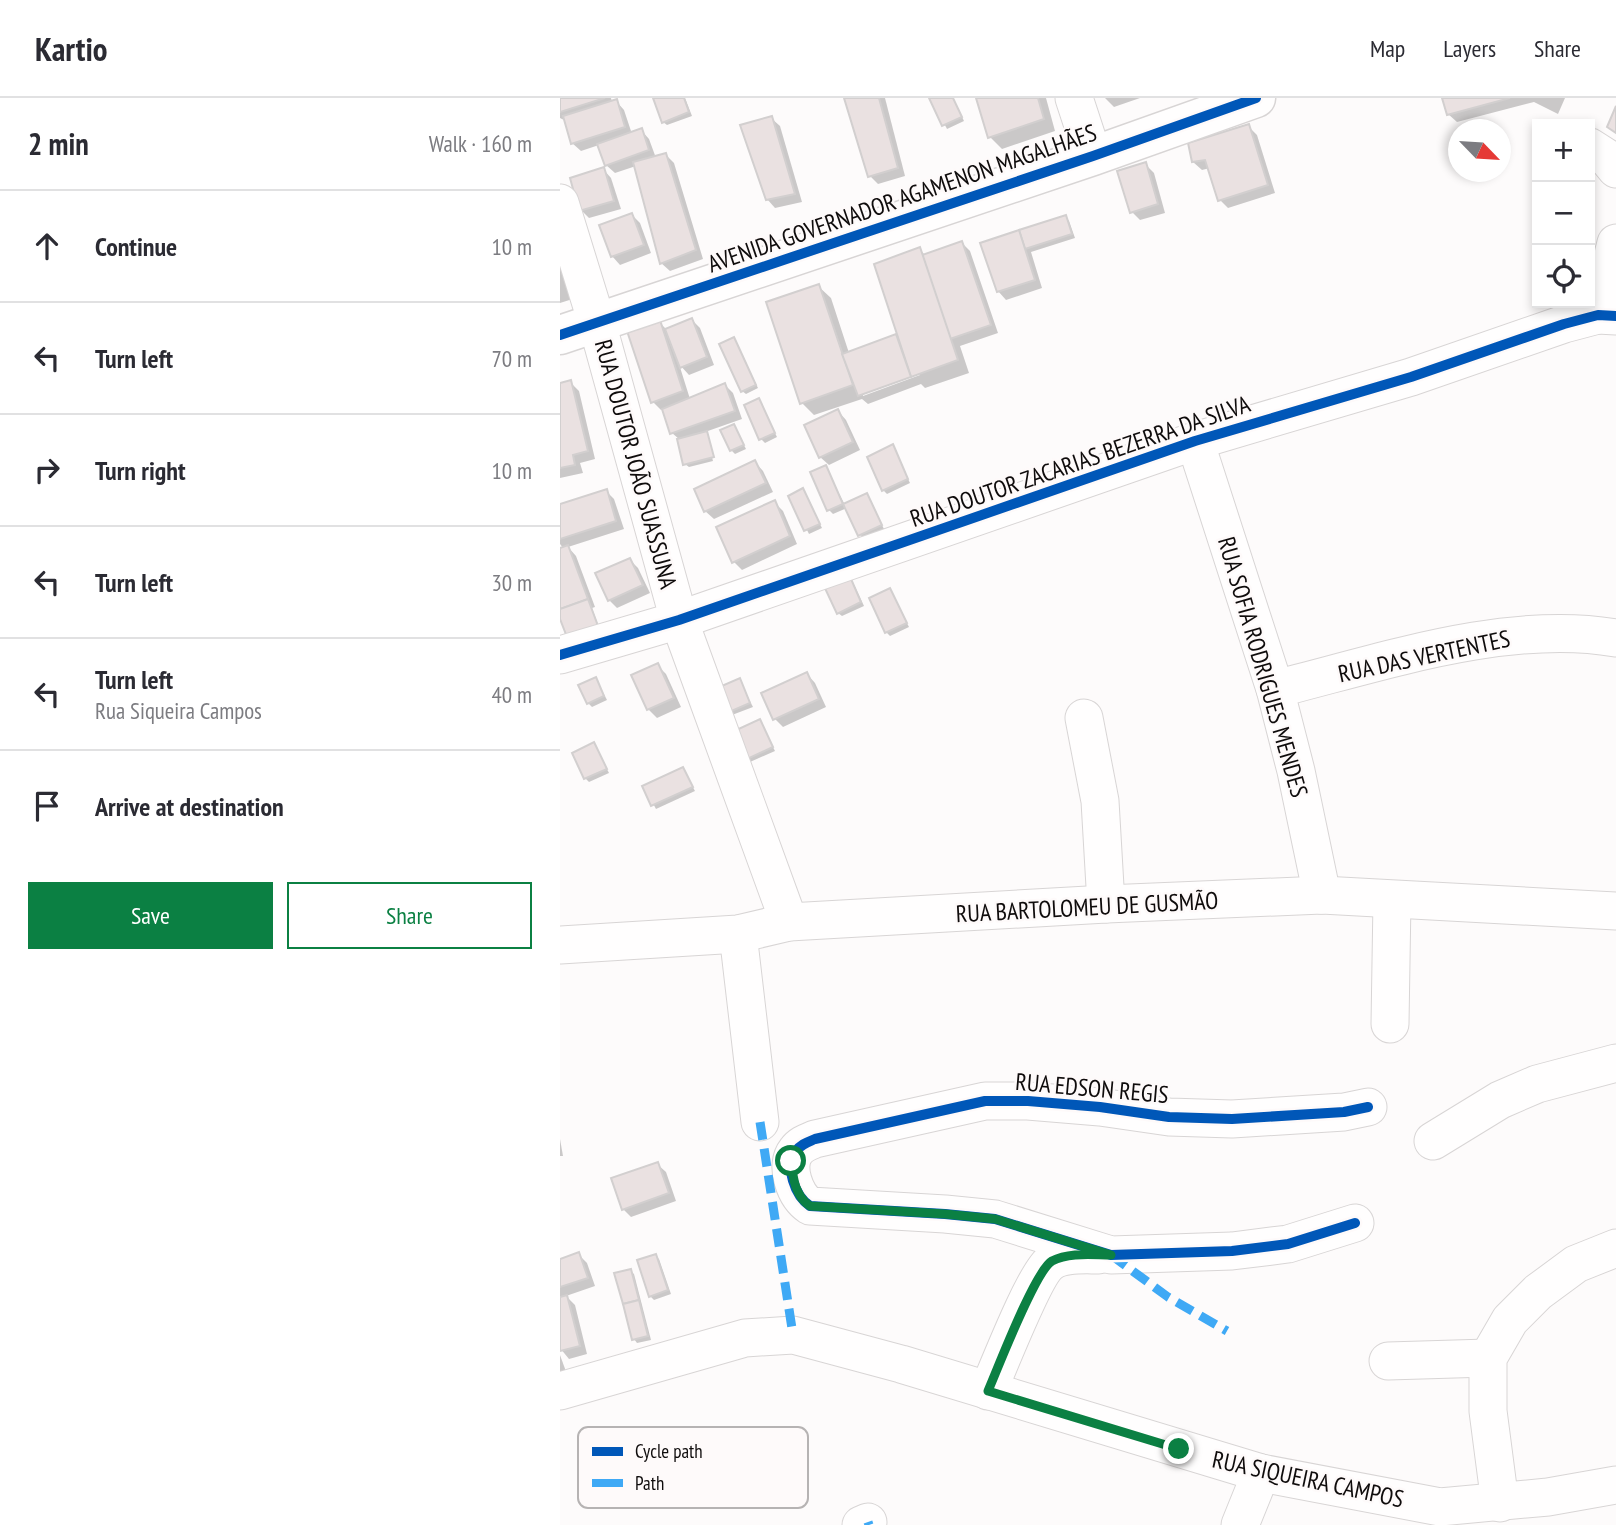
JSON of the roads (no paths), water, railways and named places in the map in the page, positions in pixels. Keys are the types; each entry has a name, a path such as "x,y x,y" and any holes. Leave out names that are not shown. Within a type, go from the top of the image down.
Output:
{"main road":[{"name":"AVENIDA GOVERNADOR AGAMENON MAGALHÃES","path":"560,335 1093,156 1256,98"}],"street":[{"path":"1074,98 1093,156"},
{"path":"1595,150 1607,158 1616,169"},
{"name":"RUA DOUTOR JOÃO SUASSUNA","path":"560,203 597,323 680,620 789,922"},
{"path":"1607,316 1616,243"},
{"name":"RUA DOUTOR ZACARIAS BEZERRA DA SILVA","path":"560,655 680,620 1195,441 1411,377 1564,324 1607,316"},
{"name":"RUA SOFIA RODRIGUES MENDES","path":"1195,441 1275,689 1296,771 1322,895"},
{"name":"RUA DAS VERTENTES","path":"1275,689 1432,650 1500,637 1573,634 1616,638"},
{"path":"1084,718 1100,801 1106,904"},
{"name":"RUA BARTOLOMEU DE GUSMÃO","path":"560,945 738,934 789,922 1322,895 1616,911"},
{"path":"1390,1024 1392,900"},
{"path":"738,934 760,1122"},
{"path":"1433,1141 1500,1100 1537,1084 1616,1063"},
{"name":"RUA EDSON REGIS","path":"1111,1255 995,1219 810,1206 798,1194 792,1176 791,1161 801,1145 816,1139 985,1101 1028,1101 1100,1107 1169,1117 1232,1119 1344,1112 1367,1107"},
{"path":"988,1391 1037,1281 1048,1264 1065,1257 1232,1251 1288,1244 1355,1223"},
{"path":"1500,1503 1488,1411 1488,1358 1510,1320 1538,1292 1576,1264 1616,1248"},
{"name":"RUA SIQUEIRA CAMPOS","path":"560,1391 746,1338 793,1335 901,1364 1262,1473 1439,1516 1500,1503 1616,1485"},
{"path":"1388,1361 1488,1358"},
{"path":"1240,1525 1262,1473"}]}
